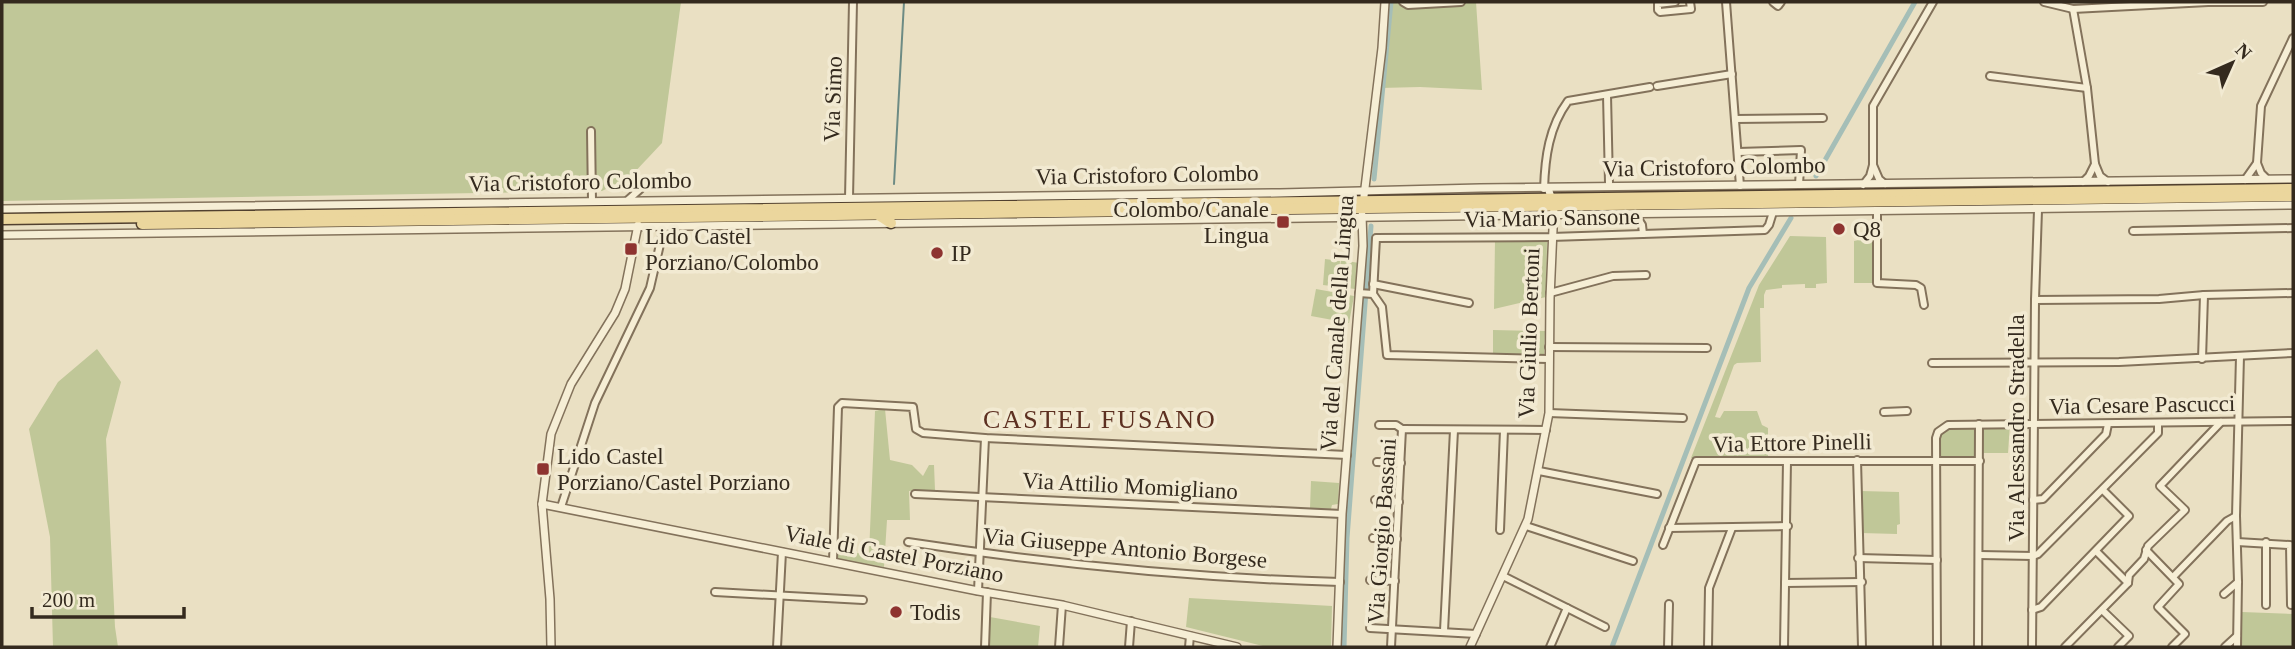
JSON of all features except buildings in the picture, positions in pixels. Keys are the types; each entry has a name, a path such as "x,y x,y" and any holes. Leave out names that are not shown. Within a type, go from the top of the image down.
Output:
{"main road":[{"name":"Via Cristoforo Colombo","path":"2,225 640,219 781,208 1363,204 2293,189"},
{"name":"Via Cristoforo Colombo","path":"2,219 640,219 1241,209 1492,198 1771,208 2293,196"},
{"path":"1241,209 1250,219"},
{"path":"877,214 891,223"}],"street":[{"name":"Via Simo","path":"849,198 853,2"},
{"name":"Via del Canale della Lingua","path":"1337,647 1342,513 1360,293 1363,204 1385,2"},
{"path":"1403,2 1408,5 1461,2"},
{"path":"1675,2 1658,4 1658,10 1664,12 1691,9 1690,2"},
{"path":"1726,2 1740,186"},
{"path":"1773,2 1776,6 1781,2"},
{"path":"1863,185 1870,176 1873,165 1873,106 1933,2"},
{"path":"2044,2 2073,9 2094,4 2263,2"},
{"path":"2073,9 2087,88 2095,164 2100,176 2108,182"},
{"path":"2267,179 2257,163 2261,106 2293,38"},
{"path":"1550,199 1547,148 1568,102 1732,74"},
{"path":"1990,76 2087,88"},
{"path":"1607,95 1609,183"},
{"path":"1735,119 1823,118"},
{"path":"591,131 592,201"},
{"path":"1738,152 1801,150 1800,185"},
{"path":"2245,180 2257,163"},
{"path":"2082,182 2089,176 2095,164"},
{"path":"1873,165 1886,185"},
{"name":"Via Cristoforo Colombo","path":"1550,199 1740,186 2293,179"},
{"path":"628,200 648,182"},
{"name":"Via Cristoforo Colombo","path":"2,234 490,228 640,219 664,227 1250,219 1480,188 1635,214 1771,208 1784,212 2293,205"},
{"path":"1480,188 1492,198"},
{"name":"Via Cristoforo Colombo","path":"2,209 849,198 1363,204"},
{"path":"772,199 781,208"},
{"name":"Via Giulio Bertoni","path":"1470,647 1526,526 1539,471 1549,413 1550,199"},
{"path":"551,647 542,504 551,434 572,384 615,313 625,289 640,219 650,200"},
{"name":"Via Mario Sansone","path":"1549,359 1387,355 1382,307 1372,294 1376,238 1551,237 1765,230 1769,225 1771,208"},
{"name":"Via Alessandro Stradella","path":"2032,647 2038,210"},
{"path":"1877,211 1877,283 1916,285 1921,288 1924,305"},
{"path":"1635,214 1642,225 1643,234"},
{"path":"490,228 498,219"},
{"path":"561,507 595,403 650,288 664,227"},
{"path":"2133,231 2293,228"},
{"path":"1550,293 1613,276 1646,275"},
{"path":"1373,284 1469,303"},
{"path":"1360,293 1372,294"},
{"path":"2035,300 2159,299 2293,293"},
{"path":"2202,359 2204,295"},
{"path":"1549,347 1707,348"},
{"path":"1931,363 2202,359 2293,353"},
{"path":"2237,647 2239,356"},
{"path":"833,561 840,404 913,407 915,426 919,432 985,438 1347,455"},
{"path":"1884,412 1906,411"},
{"path":"1549,413 1683,418"},
{"name":"Via Cesare Pascucci","path":"1936,460 1938,432 1948,425 2293,421"},
{"path":"2065,647 2128,583 2129,575 2144,559 2146,550 2185,510 2160,486 2221,422"},
{"path":"1978,647 1979,424"},
{"path":"1980,555 2038,554 2158,433 2158,424"},
{"path":"1379,425 1397,425 1402,429"},
{"path":"2034,500 2043,499 2106,434 2108,425"},
{"name":"Via Giorgio Bassani","path":"1391,647 1402,429 1546,430"},
{"path":"1444,631 1454,430"},
{"path":"1500,530 1504,430"},
{"path":"978,591 985,438"},
{"path":"1857,460 1862,647"},
{"path":"1936,460 1937,647"},
{"name":"Via Ettore Pinelli","path":"1663,545 1696,461 1980,461"},
{"path":"1784,647 1787,461"},
{"path":"1377,462 1401,463"},
{"path":"1539,471 1657,494"},
{"path":"2032,610 2041,607 2129,516 2103,490"},
{"name":"Via Attilio Momigliano","path":"915,494 1342,513"},
{"path":"1375,500 1399,502"},
{"name":"Viale di Castel Porziano","path":"542,504 978,591 1062,605 1237,647"},
{"path":"2173,577 2227,521 2236,516"},
{"path":"1526,526 1633,561"},
{"path":"1669,528 1788,526"},
{"path":"1707,647 1709,588 1732,528"},
{"path":"1373,538 1397,539"},
{"name":"Via Giuseppe Antonio Borgese","path":"908,542 1135,571 1239,579 1340,582"},
{"path":"2237,542 2290,545 2291,605"},
{"path":"2266,542 2266,605"},
{"path":"2146,550 2179,584 2158,607 2185,634 2172,647"},
{"path":"2096,551 2128,583"},
{"path":"778,647 782,552"},
{"path":"1858,558 1937,560"},
{"path":"1503,576 1605,627"},
{"path":"1370,580 1395,581"},
{"path":"1785,583 1861,582"},
{"path":"2224,594 2238,582"},
{"path":"715,592 863,600"},
{"path":"985,647 988,592"},
{"path":"1668,647 1669,604"},
{"path":"1059,647 1062,605"},
{"path":"1550,647 1567,608"},
{"path":"2102,610 2129,636 2118,647"},
{"path":"1129,647 1131,621"},
{"path":"1370,628 1476,634"},
{"path":"1189,647 1190,636"},
{"path":"2225,647 2237,636"}],"green space":[{"path":"2,2 681,2 662,143 631,176 602,191 2,201"},
{"path":"1388,2 1476,2 1482,90 1380,88"},
{"path":"1790,236 1826,237 1827,283 1816,284 1816,288 1805,288 1805,284 1782,285 1782,288 1766,290 1764,308 1760,308 1761,362 1734,365 1715,417 1720,418 1724,411 1757,411 1762,425 1768,428 1768,457 1691,458 1759,285"},
{"path":"1873,237 1872,283 1854,283 1854,241"},
{"path":"1495,240 1547,241 1546,297 1494,309"},
{"path":"1325,259 1340,261 1338,284 1341,260 1359,263 1355,289 1323,285"},
{"path":"1316,289 1354,296 1349,323 1311,316"},
{"path":"1493,330 1545,331 1544,356 1493,355"},
{"path":"97,349 121,382 106,439 118,647 53,647 50,537 29,429 58,382"},
{"path":"885,409 890,460 912,465 923,476 929,465 934,465 935,490 909,491 910,520 887,520 884,567 838,559 837,551 869,554 875,411"},
{"path":"2010,424 2008,453 1980,453 1980,461 1936,460 1938,432 1948,425"},
{"path":"1311,481 1339,483 1338,504 1332,505 1331,509 1310,508"},
{"path":"1861,491 1899,492 1900,524 1897,525 1897,534 1861,533"},
{"path":"1189,598 1332,606 1331,647 1267,647 1186,627"},
{"path":"2242,612 2293,614 2293,647 2242,647"},
{"path":"990,617 1040,626 1038,647 988,647"}],"waterway":[{"path":"894,184 904,2"},
{"path":"1374,179 1391,2"},
{"path":"1816,176 1915,2"},
{"path":"1612,647 1749,288 1791,218"},
{"path":"1344,647 1347,538 1371,226"}],"place":[{"name":"Colombo/Canale Lingua","path":"1283,222"},
{"name":"Q8","path":"1839,229"},
{"name":"Lido Castel Porziano/Colombo","path":"631,249"},
{"name":"IP","path":"937,253"},
{"name":"Lido Castel Porziano/Castel Porziano","path":"543,469"},
{"name":"Todis","path":"896,612"}],"district":[{"name":"CASTEL FUSANO","path":"1100,419"}]}
